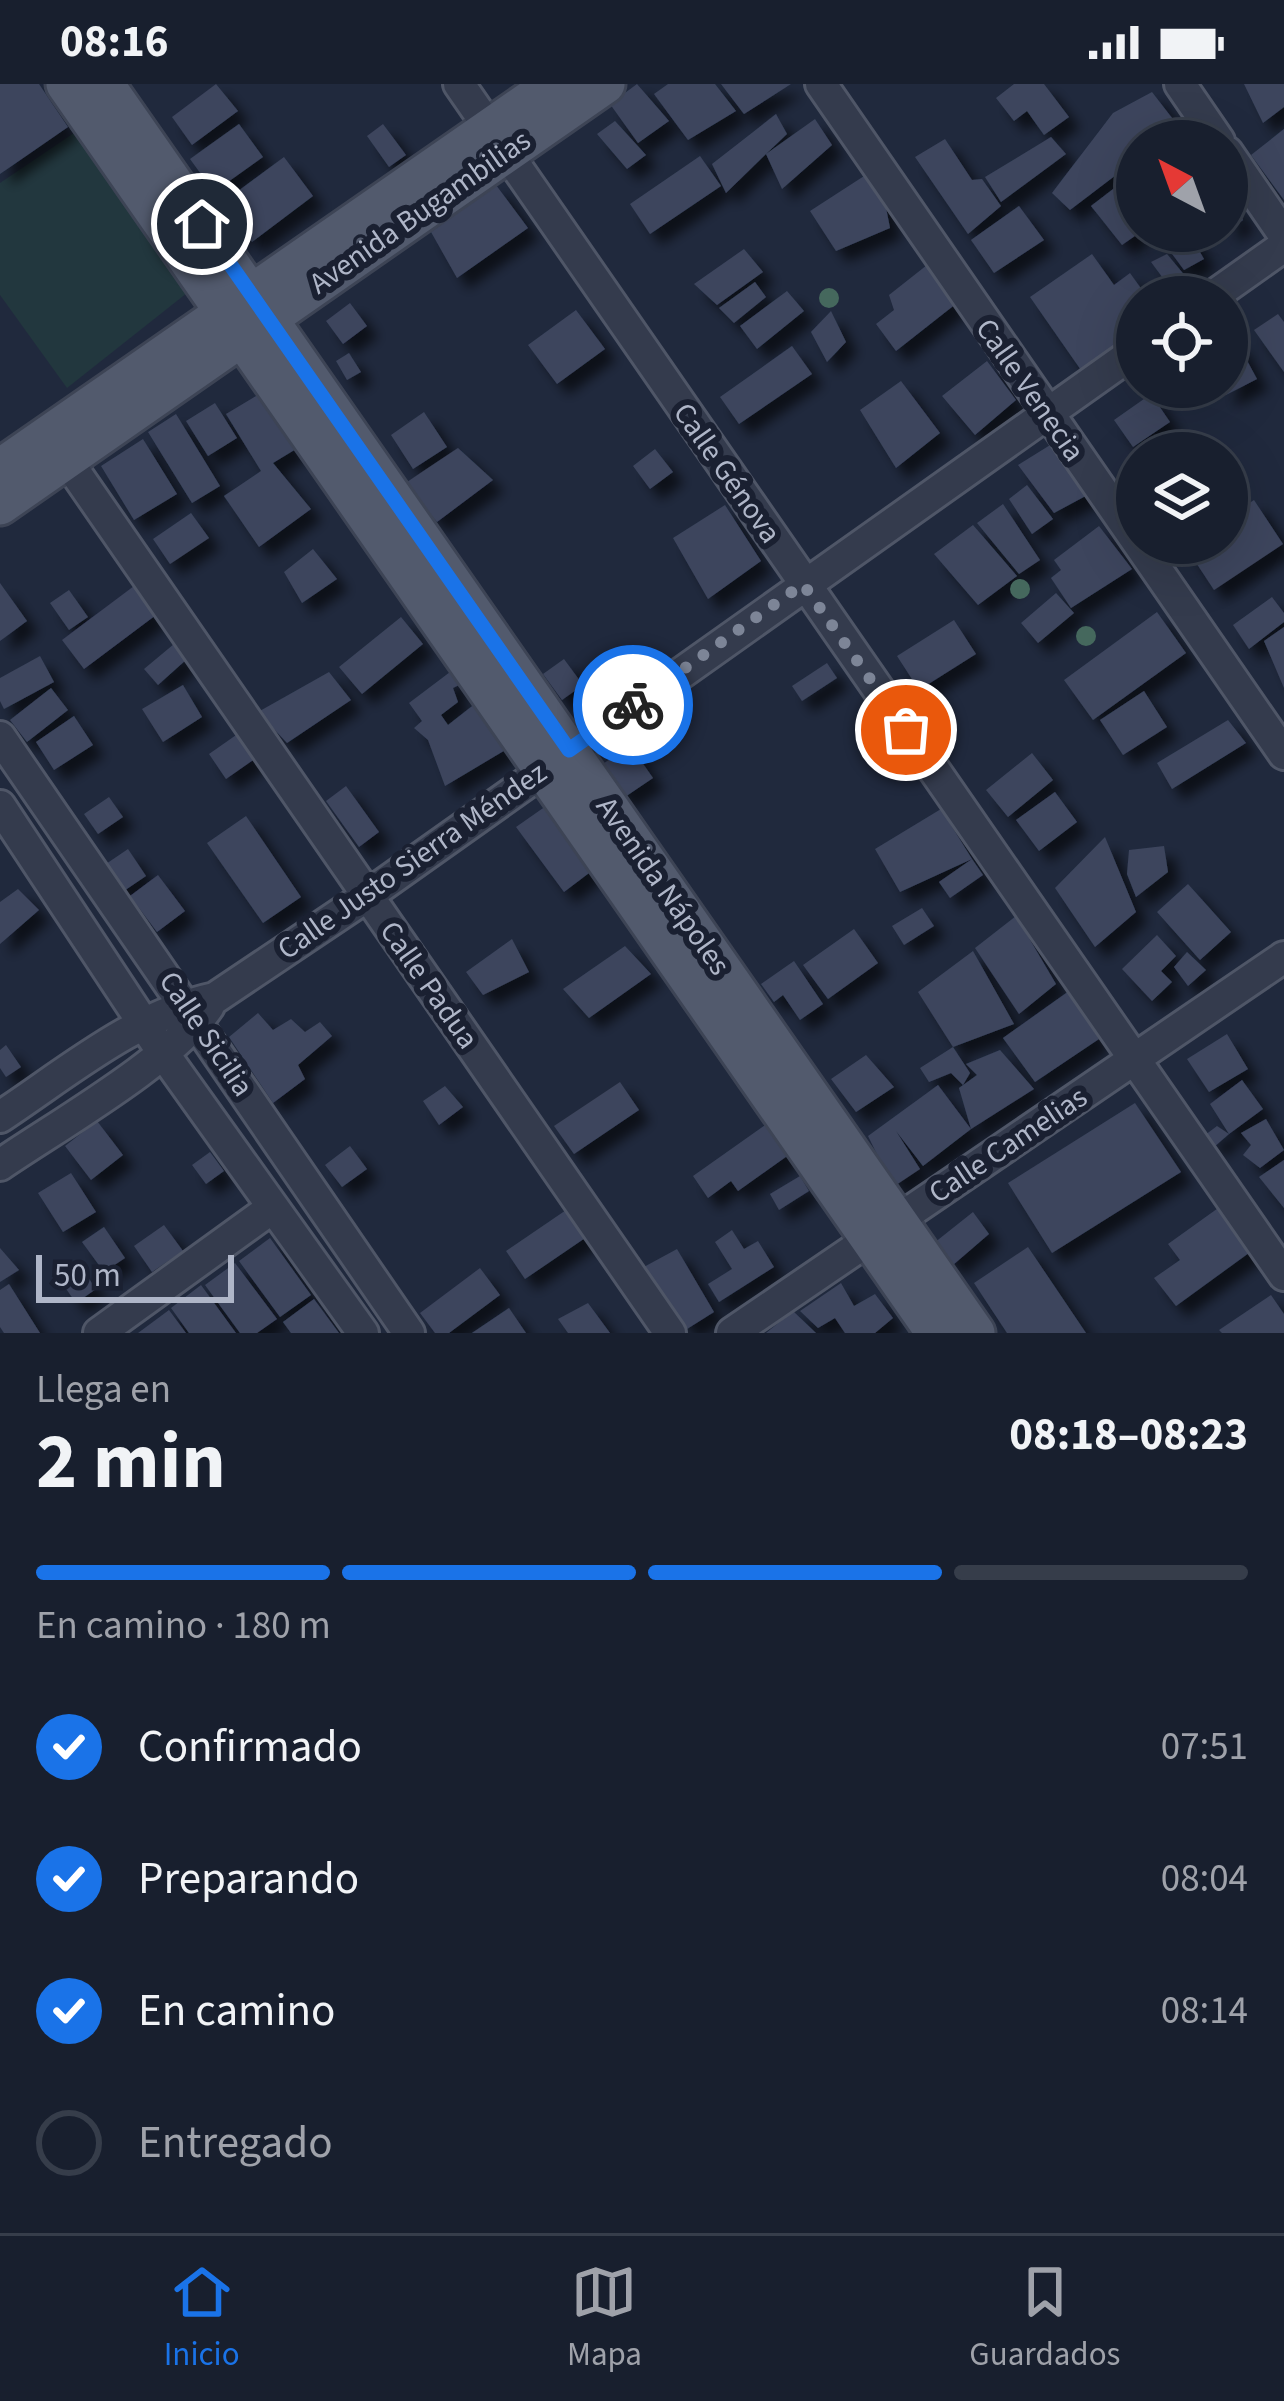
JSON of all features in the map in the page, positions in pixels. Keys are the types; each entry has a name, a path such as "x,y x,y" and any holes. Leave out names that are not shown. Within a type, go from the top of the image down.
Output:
{"main road":[{"name":"Avenida Nápoles","path":"66,84 246,315 883,1228 975,1333"},
{"name":"Avenida Nápoles","path":"104,84 246,315"},
{"name":"Avenida Bugambilias","path":"497,141 554,84"},
{"name":"Avenida Bugambilias","path":"0,469 246,315 497,141 605,84"},
{"name":"Avenida Bugambilias","path":"0,505 66,459 246,315"},
{"name":"Avenida Nápoles","path":"883,1228 936,1333"}],"street":[{"name":"Calle Génova","path":"459,84 1284,1275"},
{"name":"Calle Venecia","path":"821,84 1284,754"},
{"path":"1180,84 1205,120"},
{"path":"1248,183 1284,235"},
{"path":"1242,276 1284,246"},
{"name":"Calle Justo Sierra Méndez","path":"200,1008 367,896 1116,365"},
{"name":"Calle Padua","path":"66,459 670,1333"},
{"name":"Calle Sicilia","path":"0,737 200,1008 409,1333"},
{"name":"Calle Sicilia","path":"0,806 163,1053 363,1333"},
{"name":"Calle Camelias","path":"732,1333 1284,957"},
{"path":"0,1117 146,1021 200,1008"},
{"path":"0,1165 163,1053 200,1008"},
{"path":"99,1333 272,1208"}],"shaded area":[{"path":"77,131 187,293 67,388 0,295 0,183"}],"building":[{"path":"0,84 39,84 68,127 0,174"},
{"path":"216,84 238,111 192,145 172,117"},
{"path":"637,84 669,121 638,143 610,104"},
{"path":"668,84 715,84 736,111 688,140 654,94"},
{"path":"721,84 791,84 744,114"},
{"path":"1014,84 1044,84 1069,117 1044,135 1027,111 1014,121 996,98"},
{"path":"1244,84 1284,84 1284,107 1263,123"},
{"path":"1152,92 1174,120 1116,120 1116,175 1070,210 1052,193 1113,113"},
{"path":"776,114 787,134 726,193 712,164"},
{"path":"815,119 832,145 782,189 766,154"},
{"path":"615,121 646,155 627,169 597,134"},
{"path":"239,124 263,157 214,192 190,159"},
{"path":"383,124 406,155 389,167 367,136"},
{"path":"1284,129 1284,200 1251,155"},
{"path":"1051,137 1066,154 1001,202 985,177"},
{"path":"945,139 972,180 982,179 1001,206 968,234 915,157"},
{"path":"700,156 721,186 650,234 630,204"},
{"path":"284,157 313,196 252,242 222,203"},
{"path":"878,167 890,228 836,251 810,211"},
{"path":"496,185 528,228 457,278 431,232"},
{"path":"1116,187 1116,237 1091,206"},
{"path":"1019,206 1044,240 994,273 971,240"},
{"path":"744,249 763,272 717,305 694,284"},
{"path":"1171,252 1200,252 1204,259 1184,270"},
{"path":"1092,254 1116,284 1116,350 1083,373 1030,297"},
{"path":"1167,254 1185,276 1161,276 1151,262"},
{"path":"927,265 957,303 896,351 876,324 894,310 889,295"},
{"path":"755,282 766,297 734,323 719,308"},
{"path":"787,291 804,311 757,349 740,326"},
{"path":"350,303 367,326 343,344 326,321"},
{"path":"576,310 605,349 557,384 528,345"},
{"path":"831,311 846,342 827,362 811,332"},
{"path":"1278,314 1284,322 1284,372 1254,330"},
{"path":"792,346 812,374 739,424 720,397"},
{"path":"349,353 361,372 347,380 336,361"},
{"path":"987,361 1016,400 975,435 942,396"},
{"path":"1248,362 1257,379 1248,384"},
{"path":"901,381 940,433 896,468 860,410"},
{"path":"261,393 296,449 273,463 311,509 259,547 224,496 261,471 226,414"},
{"path":"215,403 237,438 208,456 186,421"},
{"path":"1131,408 1160,408 1170,422 1155,432 1122,432 1114,420"},
{"path":"424,412 447,447 413,469 391,435"},
{"path":"176,414 220,486 192,503 148,432"},
{"path":"143,439 177,494 134,520 101,466"},
{"path":"1055,442 1093,492 1054,513 1018,465"},
{"path":"458,448 493,480 437,522 404,484"},
{"path":"655,449 673,472 650,489 633,466"},
{"path":"1027,485 1053,519 1032,534 1009,499"},
{"path":"1254,500 1283,544 1214,590 1197,564 1248,564 1248,504"},
{"path":"1003,504 1040,560 1019,574 977,523"},
{"path":"725,505 761,561 708,599 673,538"},
{"path":"191,513 209,538 170,564 153,539"},
{"path":"973,525 1017,576 978,605 934,554"},
{"path":"1099,526 1116,548 1116,564 1128,564 1132,569 1071,608 1051,578 1061,570 1054,560"},
{"path":"313,549 337,579 302,603 284,572"},
{"path":"0,583 27,621 0,641"},
{"path":"134,586 156,615 84,669 62,640"},
{"path":"69,590 88,617 69,630 50,603"},
{"path":"1056,593 1074,613 1038,643 1021,623"},
{"path":"1272,597 1284,613 1284,622 1249,649 1233,625"},
{"path":"1157,612 1186,653 1093,720 1064,680"},
{"path":"401,617 423,644 362,694 339,667"},
{"path":"954,620 976,654 919,690 897,656"},
{"path":"1284,627 1284,688 1264,641"},
{"path":"174,644 187,659 158,685 144,669"},
{"path":"40,656 54,682 4,709 0,678"},
{"path":"564,659 583,685 562,700 543,674"},
{"path":"827,663 837,678 802,701 792,686"},
{"path":"329,672 351,700 287,743 258,712"},
{"path":"450,672 461,684 453,688 458,702 441,715 448,725 476,703 507,749 445,786 428,740 414,728 422,721 409,703"},
{"path":"183,685 202,717 163,742 142,709"},
{"path":"51,688 68,710 27,742 10,720"},
{"path":"1144,691 1167,727 1123,755 1100,720"},
{"path":"74,716 93,745 54,770 36,742"},
{"path":"1228,720 1246,743 1172,789 1157,763"},
{"path":"239,733 256,758 226,779 209,754"},
{"path":"630,745 653,778 622,799 600,766"},
{"path":"1032,753 1053,780 1008,817 986,790"},
{"path":"346,786 379,832 359,847 326,801"},
{"path":"1055,792 1077,822 1039,851 1016,820"},
{"path":"109,797 123,817 98,834 84,814"},
{"path":"546,806 593,870 564,892 516,827"},
{"path":"941,809 972,859 900,892 875,849"},
{"path":"246,816 301,897 263,923 207,843"},
{"path":"1105,837 1136,912 1095,947 1055,888"},
{"path":"1164,846 1168,872 1136,897 1127,874 1129,850"},
{"path":"128,849 146,876 118,895 100,868"},
{"path":"972,859 983,875 950,898 939,882"},
{"path":"158,875 185,911 157,932 130,896"},
{"path":"1188,884 1231,932 1200,960 1157,912"},
{"path":"18,889 39,910 0,944 0,902"},
{"path":"922,908 934,926 904,945 892,926"},
{"path":"1016,916 1056,984 1019,1014 975,948"},
{"path":"854,929 878,963 828,999 803,965"},
{"path":"1157,935 1176,956 1161,971 1172,982 1152,1001 1122,969"},
{"path":"512,939 529,972 483,995 466,972"},
{"path":"625,946 651,974 589,1018 563,989"},
{"path":"973,951 1014,1024 953,1047 918,992"},
{"path":"1187,952 1206,970 1188,986 1174,967"},
{"path":"794,961 823,1004 800,1020 783,995 774,1002 761,984"},
{"path":"1069,991 1099,1039 1035,1082 1003,1038"},
{"path":"258,1013 273,1030 291,1019 305,1032 320,1022 332,1036 298,1065 305,1079 273,1103 229,1037"},
{"path":"1227,1034 1248,1069 1209,1092 1187,1059"},
{"path":"6,1045 21,1067 6,1077 0,1068 0,1050"},
{"path":"953,1047 970,1073 963,1085 951,1073 929,1082 920,1068"},
{"path":"1000,1050 1034,1089 971,1129 959,1088 977,1075 966,1064"},
{"path":"866,1055 894,1087 856,1112 831,1079"},
{"path":"1242,1080 1263,1109 1229,1134 1210,1104"},
{"path":"620,1082 639,1110 574,1154 554,1126"},
{"path":"938,1085 971,1129 923,1166 896,1131 920,1169 893,1187 868,1136"},
{"path":"445,1086 463,1107 439,1125 423,1101"},
{"path":"1135,1103 1181,1172 1052,1253 1008,1183"},
{"path":"1266,1119 1284,1150 1260,1168 1243,1155 1251,1145 1241,1133"},
{"path":"97,1121 123,1155 91,1180 65,1146"},
{"path":"768,1123 790,1154 738,1191 731,1181 708,1198 693,1176"},
{"path":"1217,1126 1229,1134 1214,1147 1205,1135"},
{"path":"350,1146 367,1169 342,1187 325,1165"},
{"path":"210,1152 224,1171 206,1184 192,1165"},
{"path":"1284,1160 1284,1208 1259,1177"},
{"path":"71,1173 96,1212 63,1232 38,1193"},
{"path":"800,1176 809,1191 779,1210 770,1194"},
{"path":"572,1206 591,1234 525,1279 506,1251"},
{"path":"1221,1206 1253,1250 1176,1306 1154,1278 1180,1260 1168,1244"},
{"path":"973,1212 989,1234 953,1265 934,1243"},
{"path":"164,1225 183,1251 152,1272 134,1246"},
{"path":"104,1227 125,1258 104,1272 82,1242"},
{"path":"732,1230 744,1249 758,1241 774,1267 719,1302 708,1284 732,1269 715,1242"},
{"path":"270,1238 311,1295 280,1317 239,1261"},
{"path":"1028,1247 1086,1333 1007,1333 974,1283"},
{"path":"0,1248 19,1270 0,1282"},
{"path":"677,1249 714,1312 687,1329 642,1268"},
{"path":"235,1263 277,1319 257,1333 240,1333 205,1285"},
{"path":"480,1268 500,1295 449,1333 435,1333 420,1313"},
{"path":"83,1270 96,1289 76,1303 62,1283"},
{"path":"841,1283 854,1306 875,1294 893,1318 875,1333 845,1333 835,1318 818,1328 800,1311"},
{"path":"9,1284 40,1333 4,1333 0,1327 0,1290"},
{"path":"201,1285 236,1333 189,1333 171,1308"},
{"path":"1271,1295 1284,1314 1284,1333 1219,1330"},
{"path":"314,1299 339,1333 291,1333 283,1322"},
{"path":"588,1303 610,1333 568,1333 558,1319"},
{"path":"509,1308 526,1333 472,1333"},
{"path":"169,1310 186,1333 138,1333"},
{"path":"793,1311 816,1333 766,1333"}],"way so far":[{"path":"633,705 803,584 906,730"}],"route":[{"path":"202,224 569,750 633,705"}]}
